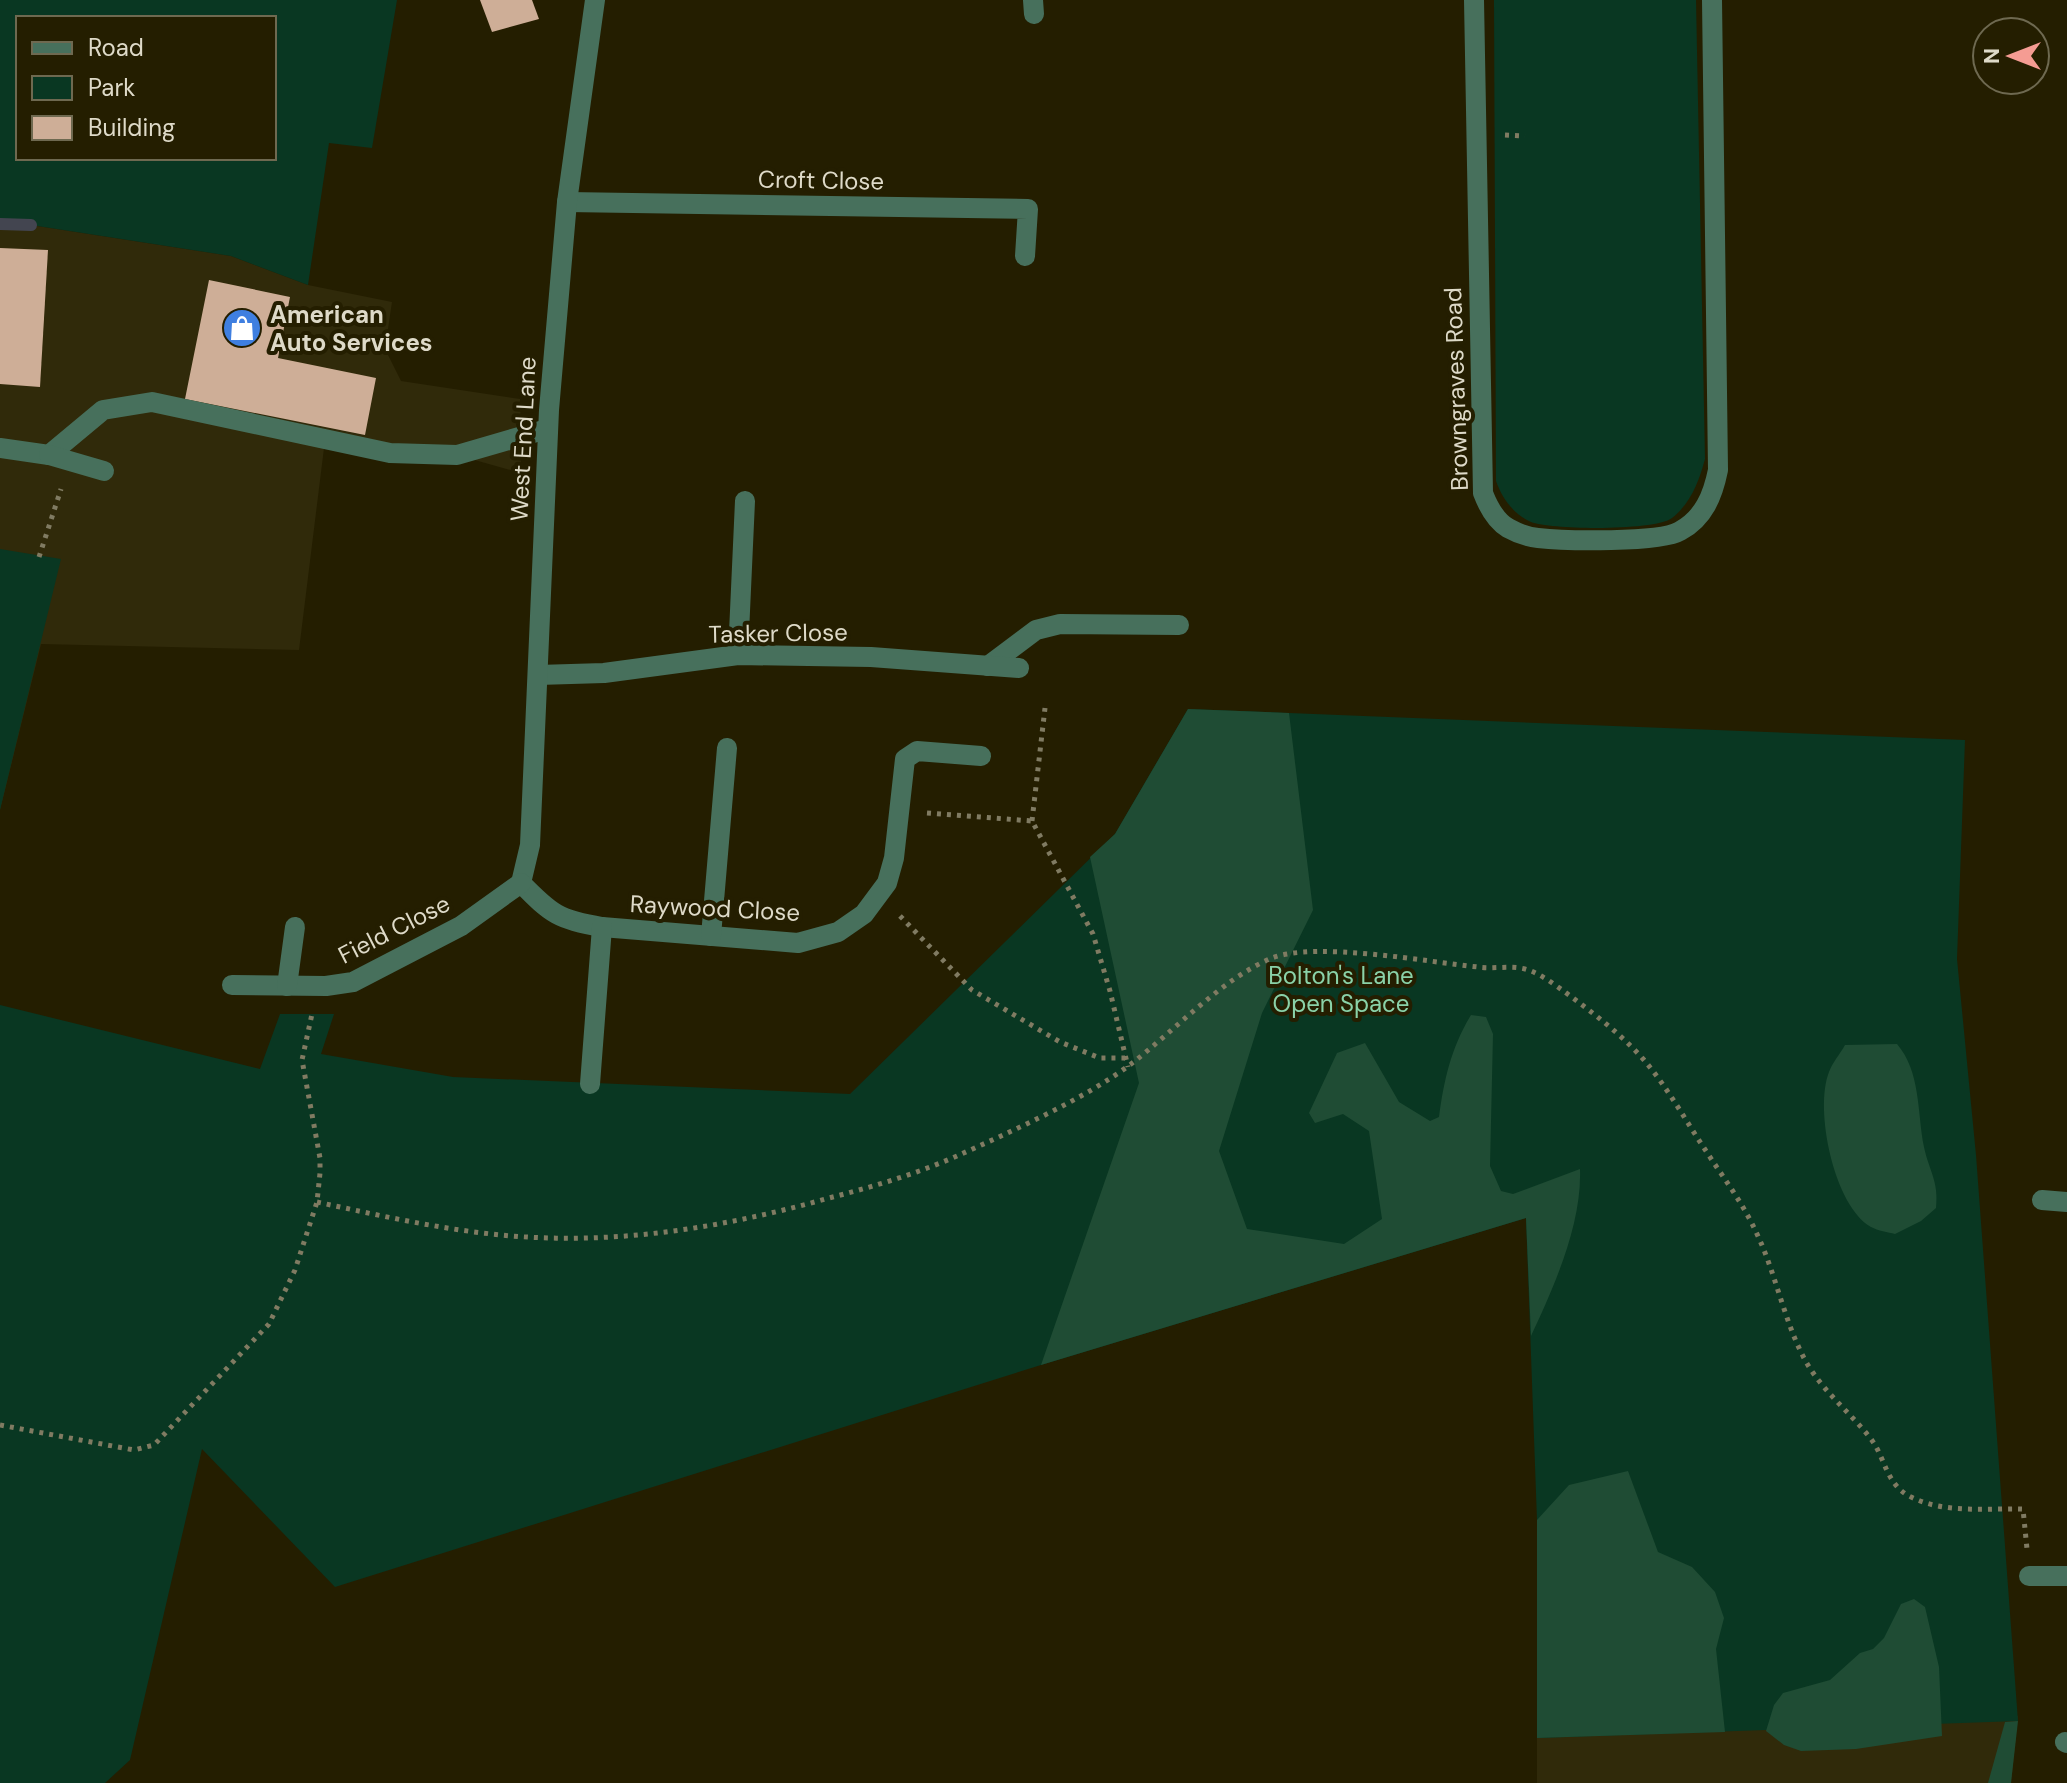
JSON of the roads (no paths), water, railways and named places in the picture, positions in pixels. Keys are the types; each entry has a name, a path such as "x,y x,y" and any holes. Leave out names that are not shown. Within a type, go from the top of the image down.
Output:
{"street":[{"name":"West End Lane","path":"521,883 530,845 547,429 567,202 595,0"},
{"name":"Browngraves Road","path":"1474,0 1483,493 1488,505 1506,527 1535,538 1643,539 1677,533 1689,526 1712,496 1718,470 1712,0"},
{"name":"Croft Close","path":"567,202 1028,209 1025,256"},
{"path":"49,455 118,399 152,402 390,453 457,455 547,429"},
{"path":"0,448 49,455 104,471"},
{"path":"738,655 745,501"},
{"path":"988,666 1036,630 1060,624 1179,625"},
{"name":"Tasker Close","path":"538,675 604,673 738,655 871,657 1019,668"},
{"path":"711,936 727,748"},
{"name":"Raywood Close","path":"521,883 548,911 570,922 602,927 798,943 838,932 864,914 887,883 894,858 905,759 917,751 981,756"},
{"name":"Field Close","path":"232,985 326,986 363,978 461,926 521,883"},
{"path":"287,986 295,927"},
{"path":"590,1084 602,927"},
{"path":"2042,1200 2067,1202"},
{"path":"2029,1576 2067,1576"}],"waterway":[{"path":"0,224 31,225"}],"place":[{"name":"American Auto Services","path":"242,328"}],"park label":[{"name":"Bolton's Lane Open Space","path":"1341,989"}]}
